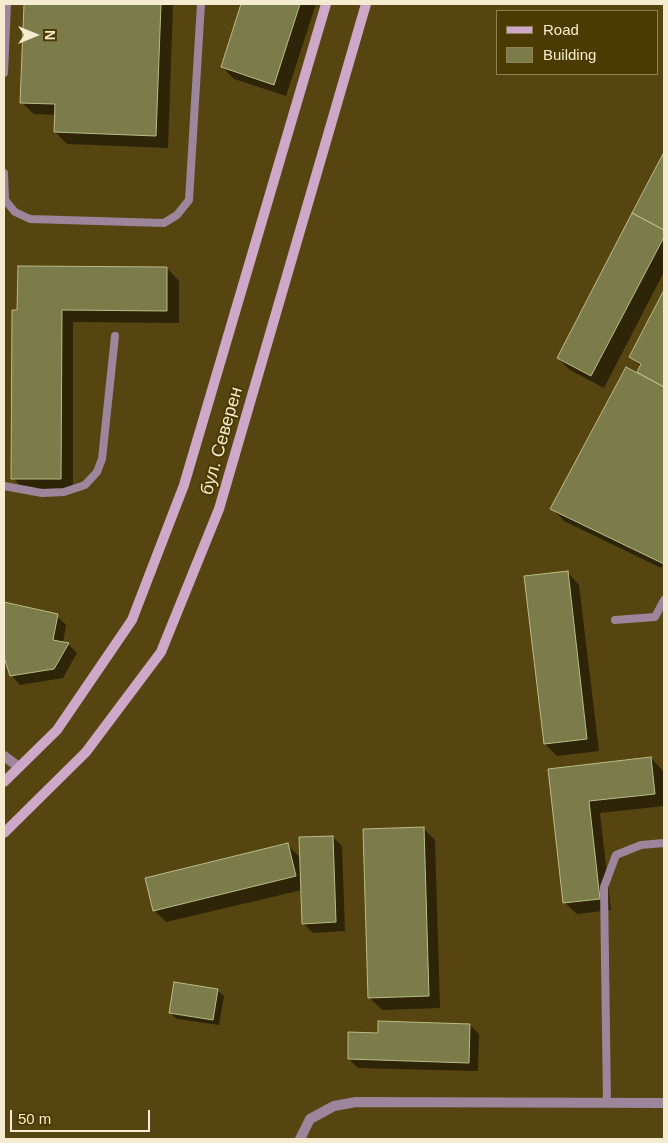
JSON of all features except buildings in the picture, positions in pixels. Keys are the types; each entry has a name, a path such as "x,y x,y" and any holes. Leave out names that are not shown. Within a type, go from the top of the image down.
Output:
{"main road":[{"name":"бул. Северен","path":"4,782 57,730 132,620 184,485 326,4"},
{"name":"бул. Северен","path":"4,833 86,752 161,652 219,509 366,4"}],"street":[{"path":"4,756 19,767"},
{"path":"300,1139 310,1119 334,1106 356,1102 664,1103"}],"lane":[{"path":"4,73 7,4"},
{"path":"4,172 5,200 15,212 30,219 164,223 177,215 190,200 201,4"},
{"path":"4,486 42,493 64,492 85,485 97,472 102,460 115,336"},
{"path":"615,620 655,617 664,600"},
{"path":"607,1102 604,887 616,855 641,845 664,843"}]}
